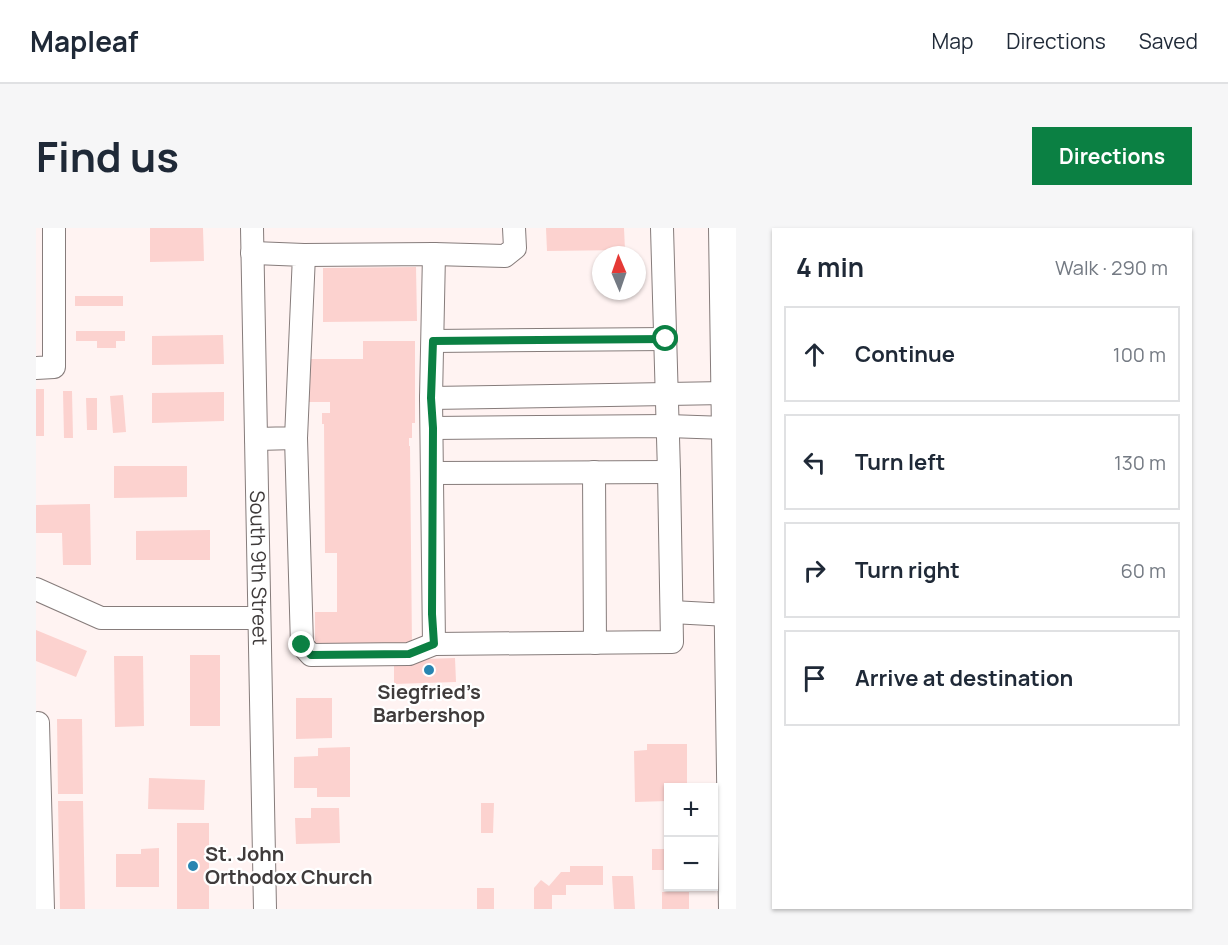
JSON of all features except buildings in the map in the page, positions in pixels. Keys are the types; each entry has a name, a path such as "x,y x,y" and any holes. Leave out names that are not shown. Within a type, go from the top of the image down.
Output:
{"main road":[{"path":"723,228 728,615 733,778 733,909"}],"street":[{"path":"36,368 54,367 54,228"},
{"name":"South 9th Street","path":"252,228 265,909"},
{"path":"252,253 505,256 515,248 514,228"},
{"path":"304,255 297,438 302,645 311,655 409,654 434,644 672,642 662,228"},
{"path":"434,254 431,398 434,644"},
{"path":"433,341 666,339"},
{"path":"431,398 725,393"},
{"path":"433,428 668,426 726,428"},
{"path":"256,439 297,438"},
{"path":"594,472 595,643"},
{"path":"432,473 669,472"},
{"path":"36,589 100,618 260,618"},
{"path":"672,612 728,615"},
{"path":"38,723 43,909"}],"place":[{"name":"Siegfried’s Barbershop","path":"429,670"},
{"name":"St. John Orthodox Church","path":"193,866"}],"route":[{"path":"302,645 311,655 409,654 434,644 431,398 433,341 666,339"}]}
